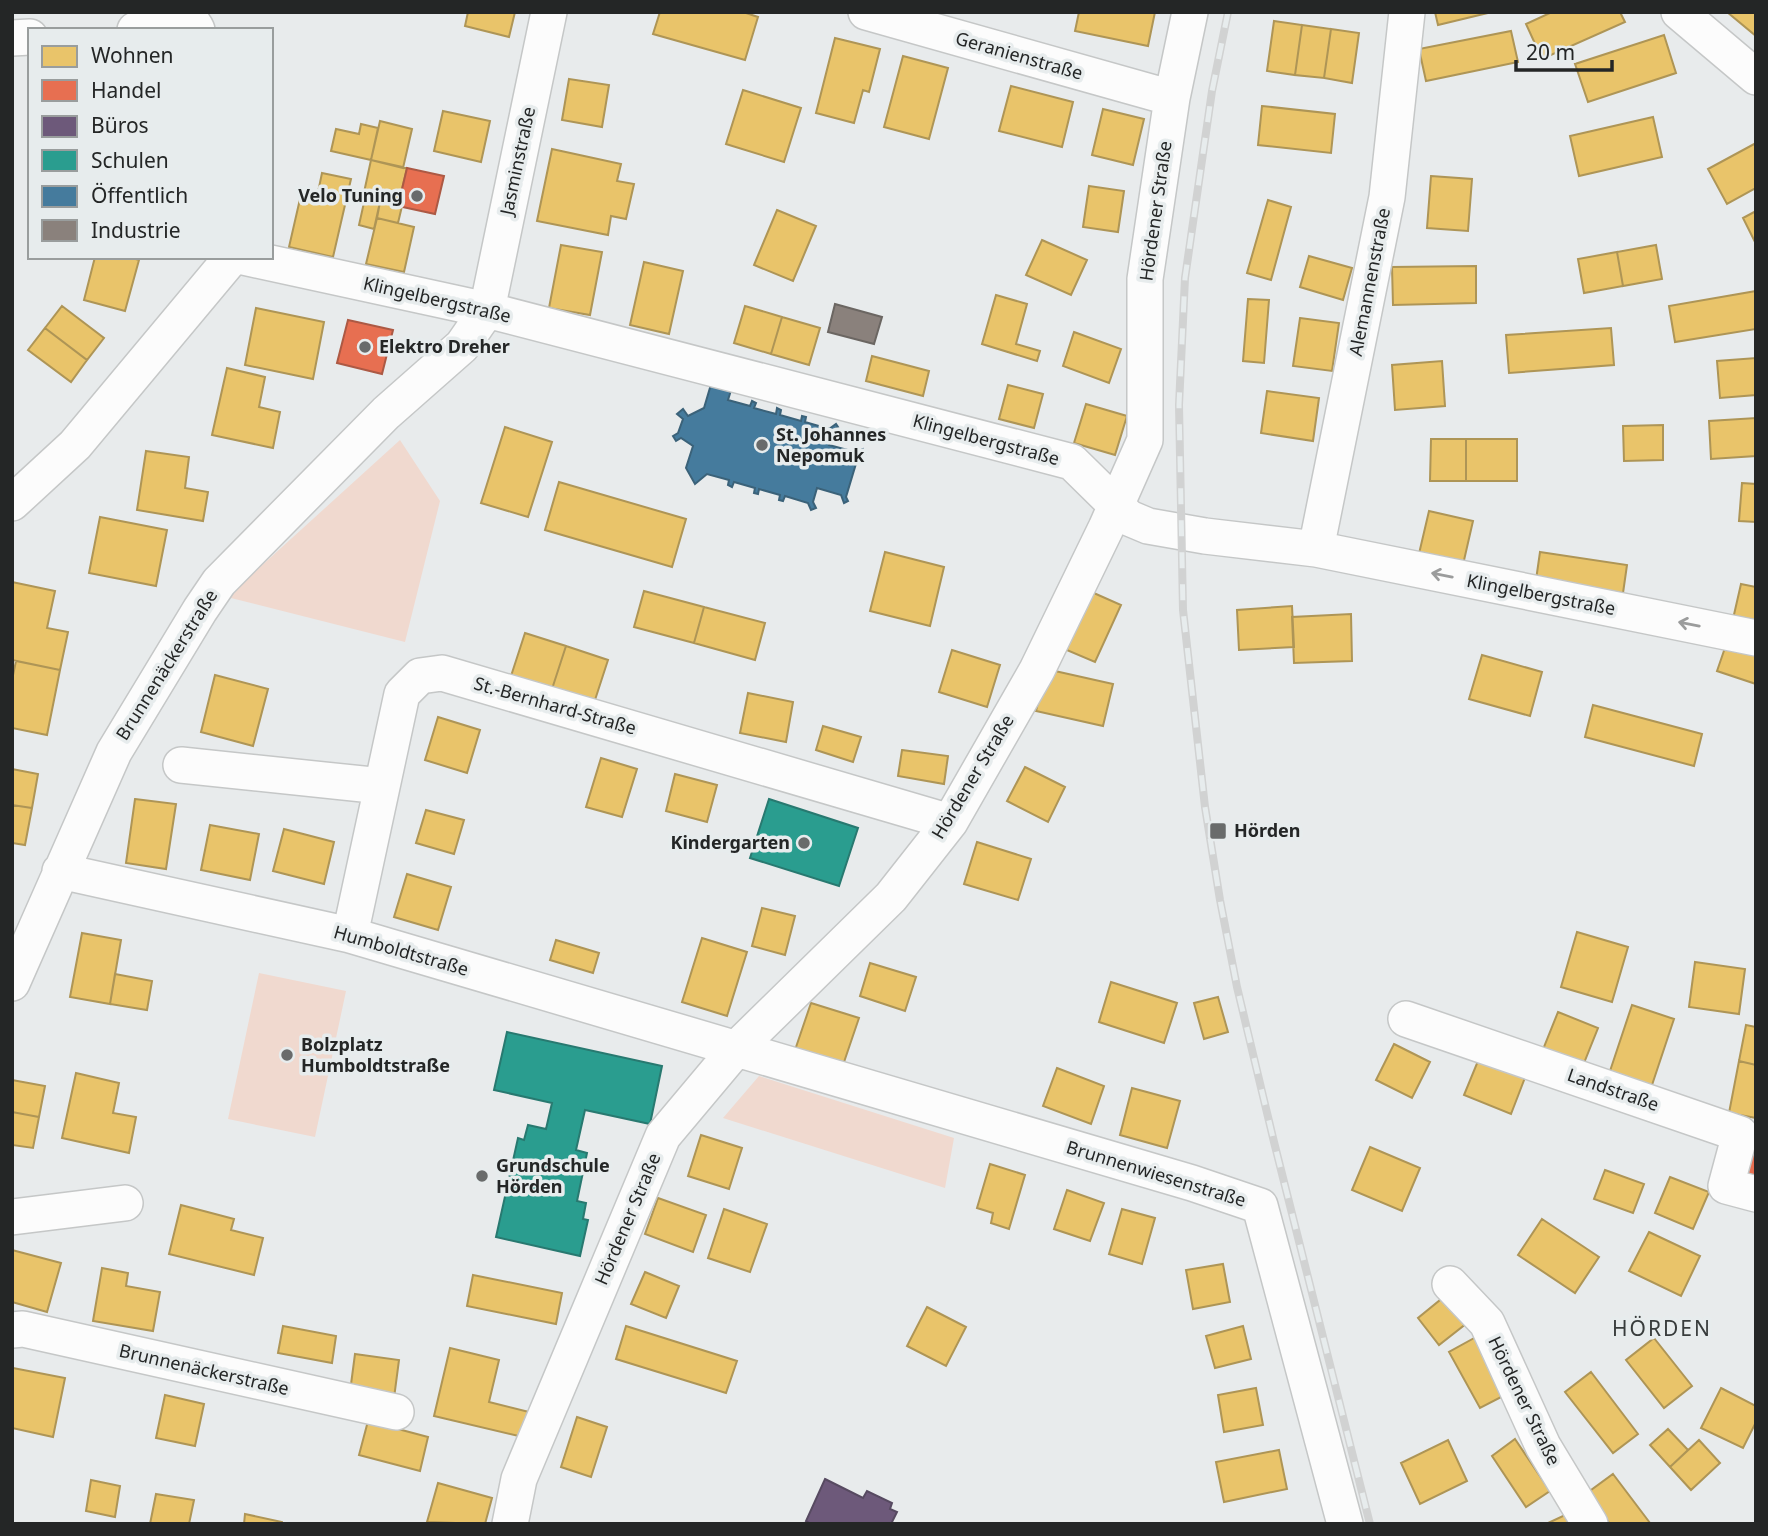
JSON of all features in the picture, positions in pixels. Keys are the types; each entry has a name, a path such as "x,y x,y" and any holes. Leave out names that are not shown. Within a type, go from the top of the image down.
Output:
{"street":[{"name":"Jasminstraße","path":"487,310 549,12"},
{"name":"Geranienstraße","path":"866,12 1172,98"},
{"name":"Hördener Straße","path":"510,1524 519,1479 663,1136 736,1049 891,897 950,822 1037,670 1116,506 1145,440 1145,279 1172,98 1190,12"},
{"name":"Alemannenstraße","path":"1316,549 1387,197 1406,12"},
{"path":"1679,12 1756,78"},
{"path":"152,28 195,23"},
{"path":"12,503 75,445 230,259"},
{"name":"Klingelbergstraße","path":"252,259 487,310 1072,462 1129,518 1148,526 1205,536 1316,549 1756,638"},
{"name":"Brunnenäckerstraße","path":"12,983 114,752 219,582 386,413 462,346 487,310"},
{"name":"St.-Bernhard-Straße","path":"350,935 402,694 420,676 442,673 950,822"},
{"path":"181,765 382,786"},
{"name":"Humboldtstraße","path":"61,871 350,935 736,1049"},
{"name":"Landstraße","path":"1406,1019 1740,1134 1726,1186 1756,1194"},
{"name":"Brunnenwiesenstraße","path":"736,1049 1192,1183 1260,1206 1345,1524"},
{"path":"12,1217 125,1203"},
{"name":"Hördener Straße","path":"1450,1284 1487,1323 1543,1446 1590,1524"},
{"name":"Brunnenäckerstraße","path":"12,1330 23,1329 396,1412"}],"shaded area":[{"path":"400,440 440,501 405,642 227,597"},
{"name":"Bolzplatz Humboldtstraße","path":"259,973 346,991 315,1137 228,1119"},
{"path":"759,1076 954,1138 945,1188 723,1118"}],"building: Wohnen":[{"path":"468,12 515,12 509,37 465,26"},
{"path":"660,12 743,12 758,17 745,60 653,34"},
{"path":"1079,12 1155,12 1148,46 1075,31"},
{"path":"1435,12 1492,12 1438,25"},
{"path":"1552,12 1620,12 1625,22 1542,59 1526,24"},
{"path":"1727,12 1756,12 1756,36"},
{"path":"1274,21 1302,25 1295,75 1267,71"},
{"path":"1302,25 1331,29 1324,78 1295,75"},
{"path":"1331,29 1359,33 1352,83 1324,78"},
{"path":"1511,31 1518,62 1426,81 1419,49"},
{"path":"1664,35 1676,73 1588,102 1575,64"},
{"path":"835,38 880,49 869,92 863,90 854,123 816,113"},
{"path":"903,56 948,68 929,139 884,127"},
{"path":"569,79 609,85 602,127 562,120"},
{"path":"1011,86 1073,102 1062,147 999,131"},
{"path":"743,90 801,108 784,162 726,144"},
{"path":"1262,106 1335,114 1331,153 1258,145"},
{"path":"1103,109 1144,119 1133,165 1092,155"},
{"path":"443,111 490,121 481,162 434,151"},
{"path":"1653,117 1662,157 1579,176 1570,136"},
{"path":"380,121 412,129 403,168 371,160"},
{"path":"361,124 378,128 371,160 331,151 336,129 359,134"},
{"path":"1756,143 1756,188 1727,204 1708,169"},
{"path":"552,149 621,164 617,181 634,184 626,219 611,216 608,235 537,221"},
{"path":"371,160 407,168 398,206 363,197"},
{"path":"322,173 351,179 333,257 289,247 300,199 316,202"},
{"path":"1431,176 1472,179 1468,231 1427,228"},
{"path":"1089,186 1124,191 1118,232 1083,227"},
{"path":"365,198 380,202 374,229 359,225"},
{"path":"1268,200 1291,207 1271,280 1247,273"},
{"path":"380,202 402,206 398,223 377,218"},
{"path":"777,210 816,226 793,281 754,265"},
{"path":"1756,211 1756,244 1743,218"},
{"path":"377,218 414,227 404,272 366,264"},
{"path":"1042,240 1087,260 1071,295 1026,275"},
{"path":"561,245 602,252 590,315 549,308"},
{"path":"1656,245 1662,279 1623,286 1617,252"},
{"path":"1617,252 1623,286 1584,293 1578,259"},
{"path":"1309,256 1352,268 1343,300 1300,287"},
{"path":"94,259 139,260 125,311 84,300"},
{"path":"644,262 683,271 669,334 630,325"},
{"path":"1476,266 1476,303 1393,305 1392,267"},
{"path":"1756,291 1756,329 1675,342 1669,306"},
{"path":"996,295 1027,304 1016,344 1040,351 1037,361 982,344"},
{"path":"1248,299 1269,300 1264,363 1243,361"},
{"path":"62,306 104,338 87,360 45,328"},
{"path":"745,306 782,317 771,354 734,343"},
{"path":"256,308 324,322 313,379 245,365"},
{"path":"782,317 820,328 809,365 771,354"},
{"path":"1300,318 1339,323 1332,371 1293,366"},
{"path":"45,328 87,360 71,382 28,350"},
{"path":"1611,328 1614,365 1509,373 1506,335"},
{"path":"1074,332 1121,349 1109,383 1063,366"},
{"path":"872,356 929,371 923,396 866,381"},
{"path":"1756,358 1756,395 1720,398 1717,361"},
{"path":"1442,361 1445,406 1395,410 1392,365"},
{"path":"227,368 265,377 259,407 280,412 273,448 212,435"},
{"path":"1008,385 1043,394 1034,428 999,419"},
{"path":"1267,391 1319,398 1313,441 1261,433"},
{"path":"1086,404 1127,416 1115,455 1074,443"},
{"path":"1756,418 1756,456 1711,459 1709,421"},
{"path":"1663,425 1663,460 1624,461 1623,426"},
{"path":"505,427 552,442 528,517 481,503"},
{"path":"1431,439 1466,439 1466,481 1430,481"},
{"path":"1466,439 1517,439 1517,481 1466,481"},
{"path":"146,451 189,457 185,488 208,492 203,521 137,510"},
{"path":"559,482 686,519 672,567 545,530"},
{"path":"1742,483 1756,484 1756,522 1739,521"},
{"path":"1429,511 1473,521 1462,569 1418,558"},
{"path":"100,517 167,530 156,586 89,573"},
{"path":"885,552 944,567 930,626 870,611"},
{"path":"1540,552 1627,565 1623,593 1536,580"},
{"path":"12,582 55,591 47,628 68,632 60,670 12,660"},
{"path":"1741,584 1756,587 1756,624 1733,619"},
{"path":"1087,590 1121,605 1095,662 1062,648"},
{"path":"644,591 704,607 694,643 634,627"},
{"path":"1292,606 1294,647 1239,650 1237,610"},
{"path":"704,607 765,623 755,660 694,643"},
{"path":"1351,614 1352,661 1294,663 1292,617"},
{"path":"525,633 566,646 552,689 511,676"},
{"path":"1727,642 1756,652 1756,684 1717,671"},
{"path":"566,646 608,660 594,703 552,689"},
{"path":"952,650 1000,665 987,707 939,692"},
{"path":"1482,655 1542,672 1530,716 1469,699"},
{"path":"16,661 60,670 47,735 12,728 12,680"},
{"path":"1046,669 1113,684 1103,726 1036,711"},
{"path":"215,675 268,689 253,746 201,732"},
{"path":"748,693 793,702 786,742 740,733"},
{"path":"1593,705 1702,734 1694,766 1585,737"},
{"path":"438,717 480,730 467,773 425,760"},
{"path":"823,726 861,737 853,762 816,750"},
{"path":"902,750 948,756 944,784 898,776"},
{"path":"601,758 637,769 622,817 586,807"},
{"path":"1025,767 1065,787 1048,822 1007,801"},
{"path":"12,769 38,774 32,808 12,805"},
{"path":"675,774 717,785 707,822 666,811"},
{"path":"135,799 176,804 166,869 126,863"},
{"path":"12,805 32,808 25,845 12,843"},
{"path":"426,810 464,820 454,854 416,843"},
{"path":"210,825 259,834 250,880 201,870"},
{"path":"284,829 334,842 324,884 273,871"},
{"path":"977,842 1031,859 1018,900 964,884"},
{"path":"407,874 451,887 438,930 394,917"},
{"path":"762,908 795,916 785,955 752,946"},
{"path":"1577,932 1628,947 1612,1002 1561,987"},
{"path":"82,933 121,940 110,1004 70,997"},
{"path":"702,938 747,952 727,1016 682,1002"},
{"path":"556,940 599,953 593,973 550,960"},
{"path":"1695,962 1745,969 1739,1014 1689,1007"},
{"path":"870,963 916,977 905,1011 860,996"},
{"path":"115,974 152,981 147,1010 110,1004"},
{"path":"1111,982 1177,1003 1164,1043 1099,1022"},
{"path":"1218,997 1228,1032 1204,1039 1194,1003"},
{"path":"811,1003 859,1018 843,1065 795,1050"},
{"path":"1632,1005 1674,1019 1649,1094 1607,1080"},
{"path":"1558,1012 1598,1028 1582,1068 1542,1052"},
{"path":"1746,1025 1756,1027 1756,1065 1739,1061"},
{"path":"1394,1044 1430,1062 1412,1098 1376,1080"},
{"path":"1480,1056 1526,1075 1511,1114 1464,1095"},
{"path":"1739,1061 1756,1065 1756,1118 1729,1113"},
{"path":"1057,1068 1104,1086 1091,1124 1043,1106"},
{"path":"76,1073 119,1083 113,1113 136,1117 129,1153 62,1138"},
{"path":"12,1080 45,1086 39,1117 12,1112"},
{"path":"1132,1088 1180,1101 1167,1148 1120,1135"},
{"path":"12,1112 39,1117 33,1148 12,1145"},
{"path":"701,1135 742,1148 729,1189 688,1176"},
{"path":"1370,1147 1420,1168 1402,1211 1352,1190"},
{"path":"990,1164 1025,1175 1009,1229 991,1223 993,1213 977,1208"},
{"path":"1605,1170 1644,1184 1633,1213 1594,1199"},
{"path":"1670,1177 1709,1192 1693,1229 1655,1213"},
{"path":"1067,1190 1104,1203 1090,1241 1054,1229"},
{"path":"658,1198 706,1215 693,1252 645,1234"},
{"path":"181,1205 234,1219 231,1230 263,1238 254,1275 169,1254"},
{"path":"724,1209 767,1224 750,1272 708,1258"},
{"path":"1122,1209 1155,1218 1142,1264 1109,1254"},
{"path":"1542,1219 1599,1257 1575,1293 1518,1255"},
{"path":"1649,1232 1700,1256 1681,1296 1629,1271"},
{"path":"12,1250 61,1263 47,1312 12,1302"},
{"path":"1223,1264 1230,1302 1193,1309 1186,1270"},
{"path":"102,1268 128,1273 126,1286 160,1292 153,1331 93,1321"},
{"path":"645,1272 679,1286 666,1318 631,1304"},
{"path":"473,1275 562,1293 556,1324 467,1306"},
{"path":"1445,1296 1467,1323 1439,1345 1418,1318"},
{"path":"927,1307 966,1327 946,1366 907,1346"},
{"path":"283,1326 336,1336 332,1363 278,1353"},
{"path":"626,1326 737,1361 726,1393 616,1359"},
{"path":"1243,1326 1251,1359 1215,1368 1206,1336"},
{"path":"1476,1337 1507,1394 1480,1408 1449,1352"},
{"path":"1654,1338 1692,1386 1664,1408 1626,1360"},
{"path":"450,1348 499,1360 489,1402 529,1412 523,1437 434,1416"},
{"path":"355,1354 399,1360 394,1398 350,1392"},
{"path":"13,1368 65,1378 53,1437 12,1428"},
{"path":"1591,1372 1638,1434 1613,1453 1565,1392"},
{"path":"1256,1388 1263,1425 1224,1432 1218,1395"},
{"path":"1721,1388 1756,1406 1756,1422 1743,1448 1701,1428"},
{"path":"165,1395 204,1404 195,1446 156,1438"},
{"path":"577,1417 607,1427 591,1477 561,1467"},
{"path":"368,1421 428,1437 420,1471 359,1455"},
{"path":"1668,1429 1688,1450 1670,1467 1650,1445"},
{"path":"1515,1439 1550,1491 1526,1507 1492,1456"},
{"path":"1448,1440 1467,1481 1420,1504 1401,1463"},
{"path":"1699,1440 1720,1463 1691,1490 1670,1467"},
{"path":"1279,1450 1287,1489 1224,1502 1216,1462"},
{"path":"1613,1474 1650,1523 1610,1524 1587,1493"},
{"path":"91,1480 120,1486 115,1517 86,1511"},
{"path":"438,1483 492,1498 485,1524 427,1522"},
{"path":"156,1494 194,1500 189,1524 150,1524"},
{"path":"245,1514 282,1522 282,1524 244,1524"},
{"path":"1565,1515 1569,1524 1546,1524"}],"building: Handel":[{"path":"407,168 444,176 435,214 398,206"},
{"name":"Elektro Dreher","path":"348,320 393,330 382,374 337,363"},
{"path":"1756,1132 1756,1188 1743,1186"}],"building: Büros":[{"path":"825,1479 863,1498 867,1491 892,1503 890,1509 897,1512 891,1524 811,1524 806,1521"}],"building: Schulen":[{"name":"Kindergarten","path":"769,799 858,828 839,886 750,858"},
{"path":"507,1032 662,1066 650,1124 585,1110 576,1150 587,1153 577,1201 586,1203 583,1219 588,1220 580,1256 496,1237 518,1138 524,1140 528,1125 546,1129 552,1103 494,1090"}],"building: Öffentlich":[{"name":"St. Johannes Nepomuk","path":"712,381 732,387 728,400 750,406 752,401 756,403 754,408 776,414 777,408 781,410 780,415 801,421 802,416 806,417 805,422 829,429 836,424 838,427 833,430 829,445 855,452 863,449 865,454 858,457 846,497 848,501 844,503 841,495 817,488 813,502 816,508 811,510 808,503 785,496 783,501 779,500 780,495 759,489 758,494 754,493 755,488 734,482 732,487 728,485 729,480 707,474 695,484 686,468 693,446 681,438 676,441 673,436 678,433 683,419 677,414 683,409 688,416 704,408"}],"building: Industrie":[{"path":"835,304 882,317 874,344 828,332"}],"railway":[{"path":"1228,12 1212,91 1185,278 1179,405 1183,610 1205,807 1237,987 1370,1524"}],"place":[{"name":"Velo Tuning","path":"417,196"},
{"name":"Elektro Dreher","path":"365,347"},
{"name":"St. Johannes Nepomuk","path":"762,445"},
{"name":"Hörden","path":"1218,831"},
{"name":"Kindergarten","path":"804,843"},
{"name":"Bolzplatz Humboldtstraße","path":"287,1055"},
{"name":"Grundschule Hörden","path":"482,1176"}],"district":[{"name":"HÖRDEN","path":"1662,1329"}]}
